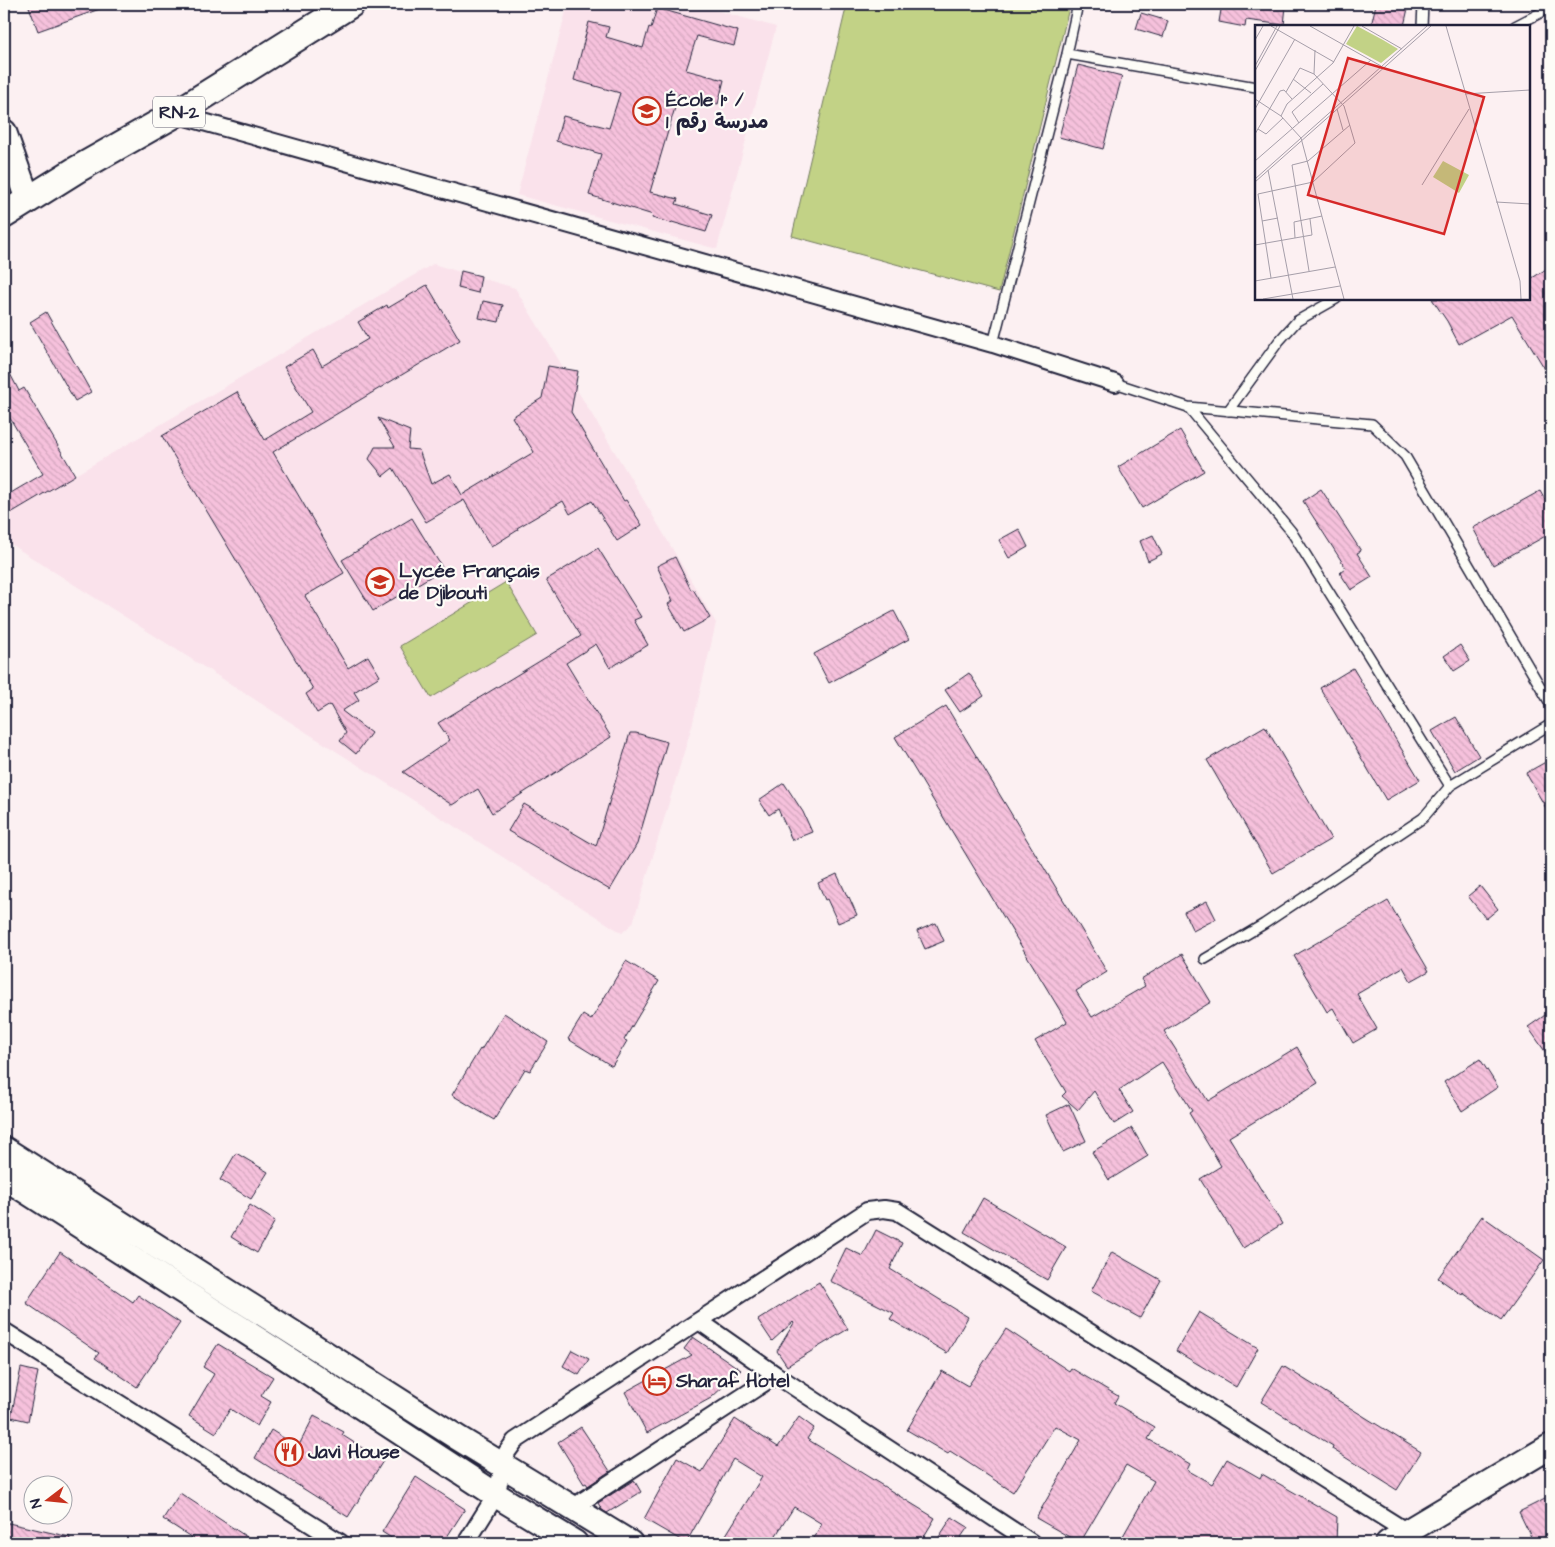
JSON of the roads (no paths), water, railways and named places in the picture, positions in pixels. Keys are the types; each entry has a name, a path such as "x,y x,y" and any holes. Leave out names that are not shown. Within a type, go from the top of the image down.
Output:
{"main road":[{"name":"RN-2","path":"4,215 76,170 175,114 351,4"}],"street":[{"path":"175,114 993,344 1115,383"},
{"path":"4,132 28,200"},
{"path":"4,1149 174,1258 630,1543"},
{"path":"4,1177 496,1495 575,1543"},
{"path":"466,1543 496,1495 507,1452 515,1441 868,1211 884,1209 897,1211 1402,1540 1551,1446"},
{"path":"699,1322 776,1375 1032,1543"},
{"path":"4,1331 341,1543"},
{"path":"572,1508 776,1375"}],"lane":[{"path":"993,344 1078,4"},
{"path":"1422,25 1423,4"},
{"path":"1517,25 1542,12 1551,4"},
{"path":"1067,54 1255,87"},
{"path":"1228,411 1279,341 1297,321 1334,300"},
{"path":"1115,383 1188,407 1372,424 1404,456 1551,705"},
{"path":"1188,407 1291,531 1450,786"},
{"path":"1205,960 1264,924 1423,818 1450,786 1551,724"}],"place":[{"name":"École 1° / مدرسة رقم 1","path":"647,111"},
{"name":"Lycée Français de Djibouti","path":"380,582"},
{"name":"Sharaf Hotel","path":"657,1381"},
{"name":"Javi House","path":"289,1452"}]}
